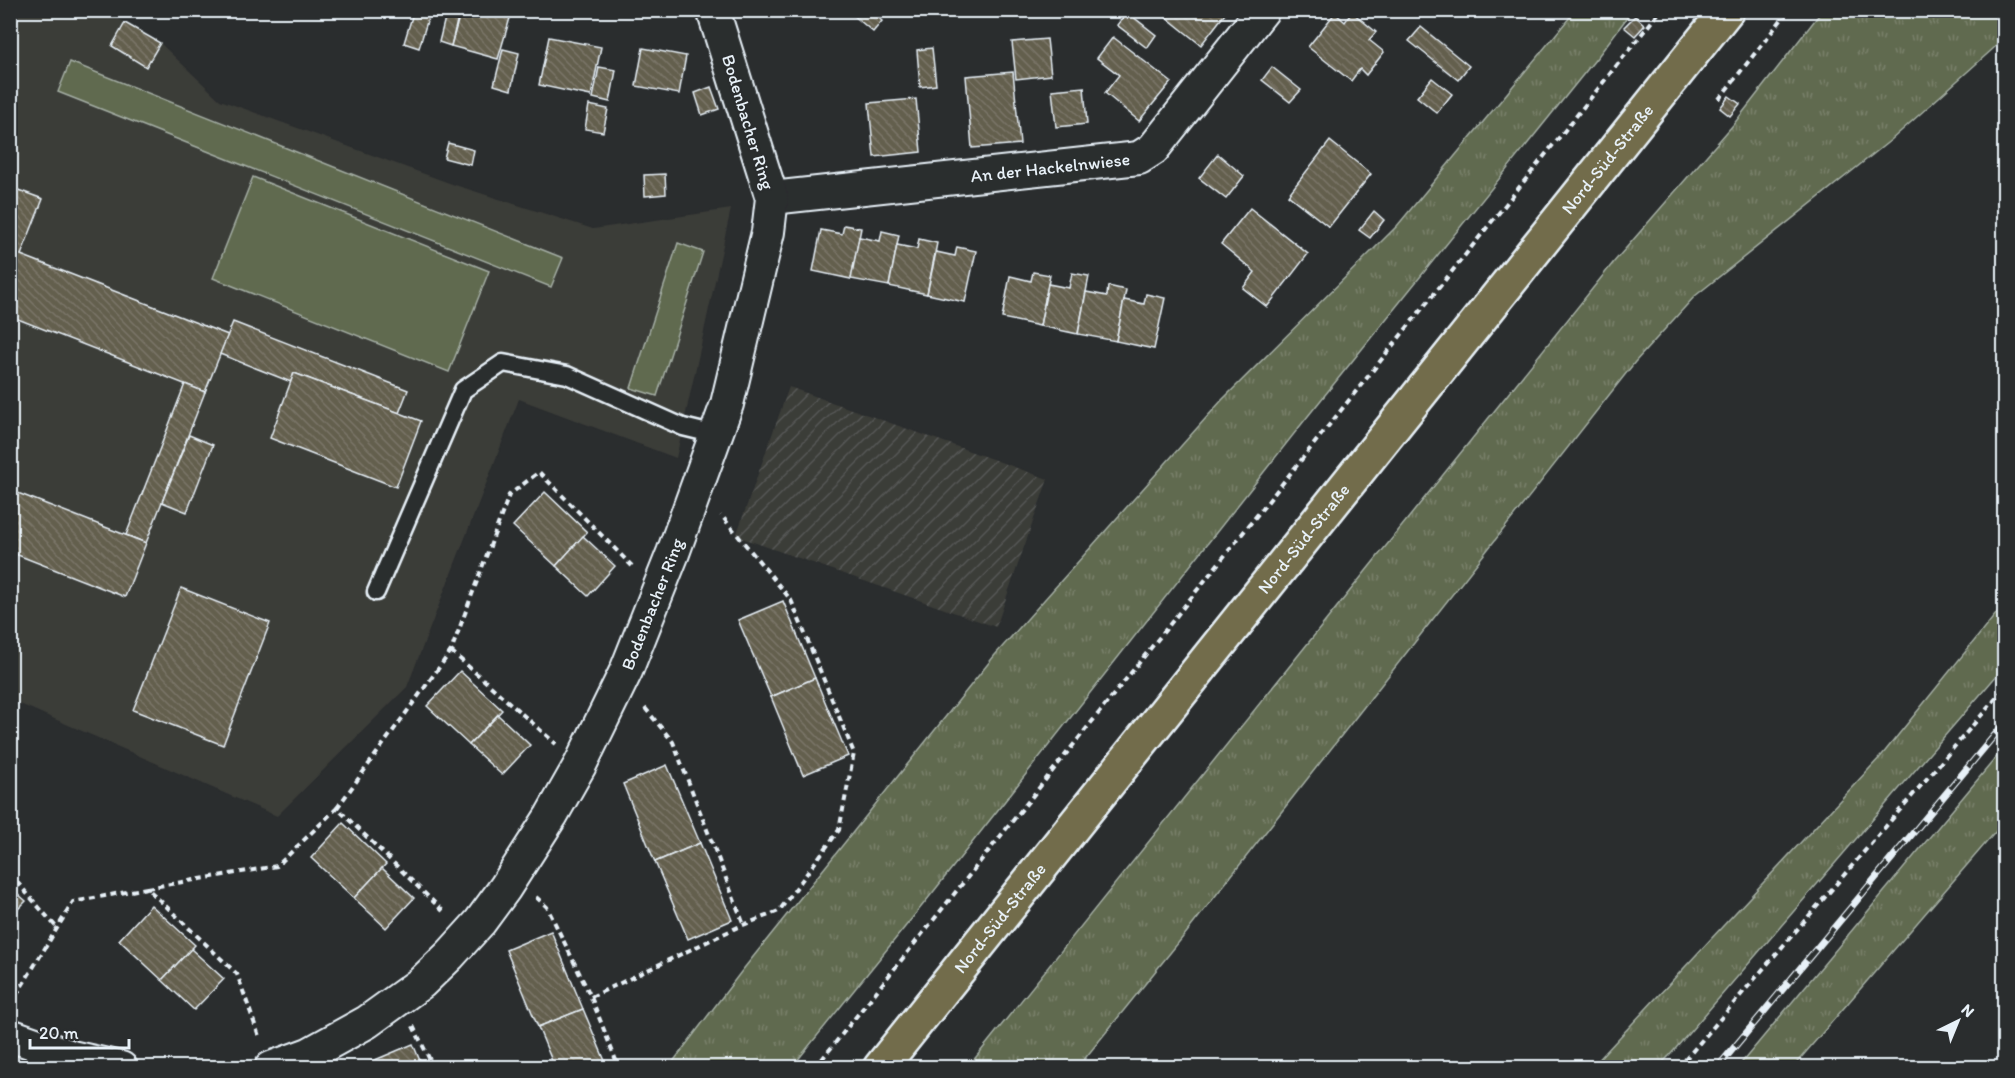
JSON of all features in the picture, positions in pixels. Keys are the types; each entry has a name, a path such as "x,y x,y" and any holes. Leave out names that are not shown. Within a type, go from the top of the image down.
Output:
{"main road":[{"name":"Nord-Süd-Straße","path":"880,1068 1727,10"}],"street":[{"name":"Bodenbacher Ring","path":"267,1057 309,1054 367,1022 421,983 450,956 512,877 551,816 580,765 622,680 698,487 727,404 768,232 772,198 714,10"},
{"name":"An der Hackelnwiese","path":"772,198 1139,158 1153,149 1263,10"},
{"path":"10,1035 72,1057 121,1068"}],"lane":[{"path":"376,592 463,390 503,363 567,375 683,427 716,435"}],"path":[{"path":"815,1068 1661,10"},
{"path":"1719,99 1789,10"},
{"path":"10,1005 73,902 277,866 337,808 451,651 509,495 539,472 658,592"},
{"path":"591,997 744,925 779,911 839,830 855,753 791,600 698,487"},
{"path":"451,651 580,765"},
{"path":"622,680 673,742 744,925"},
{"path":"1678,1068 2004,689"},
{"path":"337,808 468,935"},
{"path":"10,874 57,928"},
{"path":"512,877 547,907 591,997 619,1068"},
{"path":"147,888 237,974 267,1057"},
{"path":"400,998 434,1068"}],"shaded area":[{"path":"11,11 105,11 160,43 220,100 452,184 593,229 731,209 676,458 519,399 407,687 277,816 11,700"},
{"path":"789,387 1048,479 996,627 736,536"}],"green space":[{"path":"1575,11 1632,11 792,1067 669,1067 741,972 995,655 1222,400 1397,226"},
{"path":"1822,11 2004,11 2004,39 1891,140 1695,296 1635,362 1187,932 1078,1067 968,1067 1613,263 1733,125"},
{"path":"70,62 563,258 551,287 58,92"},
{"path":"253,177 489,271 449,372 213,278"},
{"path":"678,243 703,252 657,396 631,388"},
{"path":"2004,604 2004,667 1670,1055 1658,1067 1592,1067 1882,755"},
{"path":"2004,748 2004,822 1793,1067 1738,1067"}],"building":[{"path":"414,10 429,15 419,48 404,43"},
{"path":"447,10 459,13 451,46 439,42"},
{"path":"461,10 486,10 510,18 498,59 451,46"},
{"path":"854,10 870,10 882,21 873,32 851,13"},
{"path":"1172,10 1228,10 1201,45 1166,17"},
{"path":"1127,12 1156,35 1147,48 1117,25"},
{"path":"1352,12 1376,32 1369,40 1384,52 1366,75 1360,69 1351,81 1308,47 1335,13 1345,22"},
{"path":"1635,16 1645,25 1635,36 1624,27"},
{"path":"125,23 160,43 146,67 112,46"},
{"path":"1421,27 1469,66 1458,80 1409,41"},
{"path":"549,37 601,47 591,96 539,85"},
{"path":"1113,37 1171,82 1139,121 1105,93 1119,75 1097,58"},
{"path":"1047,39 1051,75 1016,79 1012,42"},
{"path":"643,48 686,56 679,94 636,86"},
{"path":"932,48 936,85 920,87 917,50"},
{"path":"503,49 519,53 511,90 494,85"},
{"path":"599,67 616,70 610,102 593,98"},
{"path":"1272,67 1301,90 1290,102 1262,80"},
{"path":"1013,72 1020,144 972,148 966,76"},
{"path":"1432,78 1452,94 1437,113 1417,97"},
{"path":"711,87 719,109 702,115 695,93"},
{"path":"1084,87 1087,124 1056,127 1052,90"},
{"path":"1729,96 1740,104 1730,116 1720,108"},
{"path":"916,99 921,152 874,157 869,103"},
{"path":"589,105 608,109 603,132 585,129"},
{"path":"1330,141 1371,174 1329,227 1288,195"},
{"path":"448,143 474,150 471,165 444,158"},
{"path":"1218,154 1244,176 1226,199 1199,178"},
{"path":"665,174 666,194 645,196 644,175"},
{"path":"10,187 43,199 21,255 228,335 205,392 10,316"},
{"path":"1250,208 1308,254 1267,307 1243,288 1255,272 1221,244"},
{"path":"1374,211 1384,220 1370,238 1359,230"},
{"path":"844,225 861,228 851,279 813,271 821,230 842,234"},
{"path":"882,231 899,235 889,286 851,279 859,237 880,241"},
{"path":"919,239 937,243 927,294 889,286 897,245 917,249"},
{"path":"957,247 976,251 965,302 927,294 936,252 955,256"},
{"path":"1033,272 1050,275 1040,326 1002,318 1010,276 1031,281"},
{"path":"1072,273 1089,276 1078,334 1040,326 1048,284 1069,288"},
{"path":"1108,286 1126,290 1116,341 1078,334 1086,292 1107,296"},
{"path":"1146,294 1165,298 1154,349 1116,341 1124,300 1144,304"},
{"path":"233,322 408,390 399,413 294,373 291,382 220,354"},
{"path":"294,373 421,421 396,487 270,438"},
{"path":"185,384 205,392 146,543 126,535"},
{"path":"189,435 213,445 187,512 162,502"},
{"path":"10,490 146,543 125,597 10,552"},
{"path":"545,492 587,532 556,566 513,526"},
{"path":"583,536 615,566 588,596 556,566"},
{"path":"181,588 270,623 223,745 133,710"},
{"path":"783,601 815,678 771,697 738,620"},
{"path":"460,671 502,710 469,745 427,706"},
{"path":"815,678 848,756 803,775 771,697"},
{"path":"498,715 530,745 502,775 469,745"},
{"path":"667,765 700,843 655,862 623,784"},
{"path":"343,823 386,864 354,898 311,858"},
{"path":"700,843 732,920 688,939 655,862"},
{"path":"382,868 414,898 386,928 354,898"},
{"path":"10,887 26,901 10,917"},
{"path":"151,905 195,945 162,980 119,940"},
{"path":"551,931 583,1009 538,1027 506,950"},
{"path":"191,949 224,979 194,1010 162,980"},
{"path":"583,1009 608,1068 555,1068 538,1027"},
{"path":"413,1044 423,1068 370,1068 368,1063"}],"railway":[{"path":"1717,1068 2004,724"}]}
